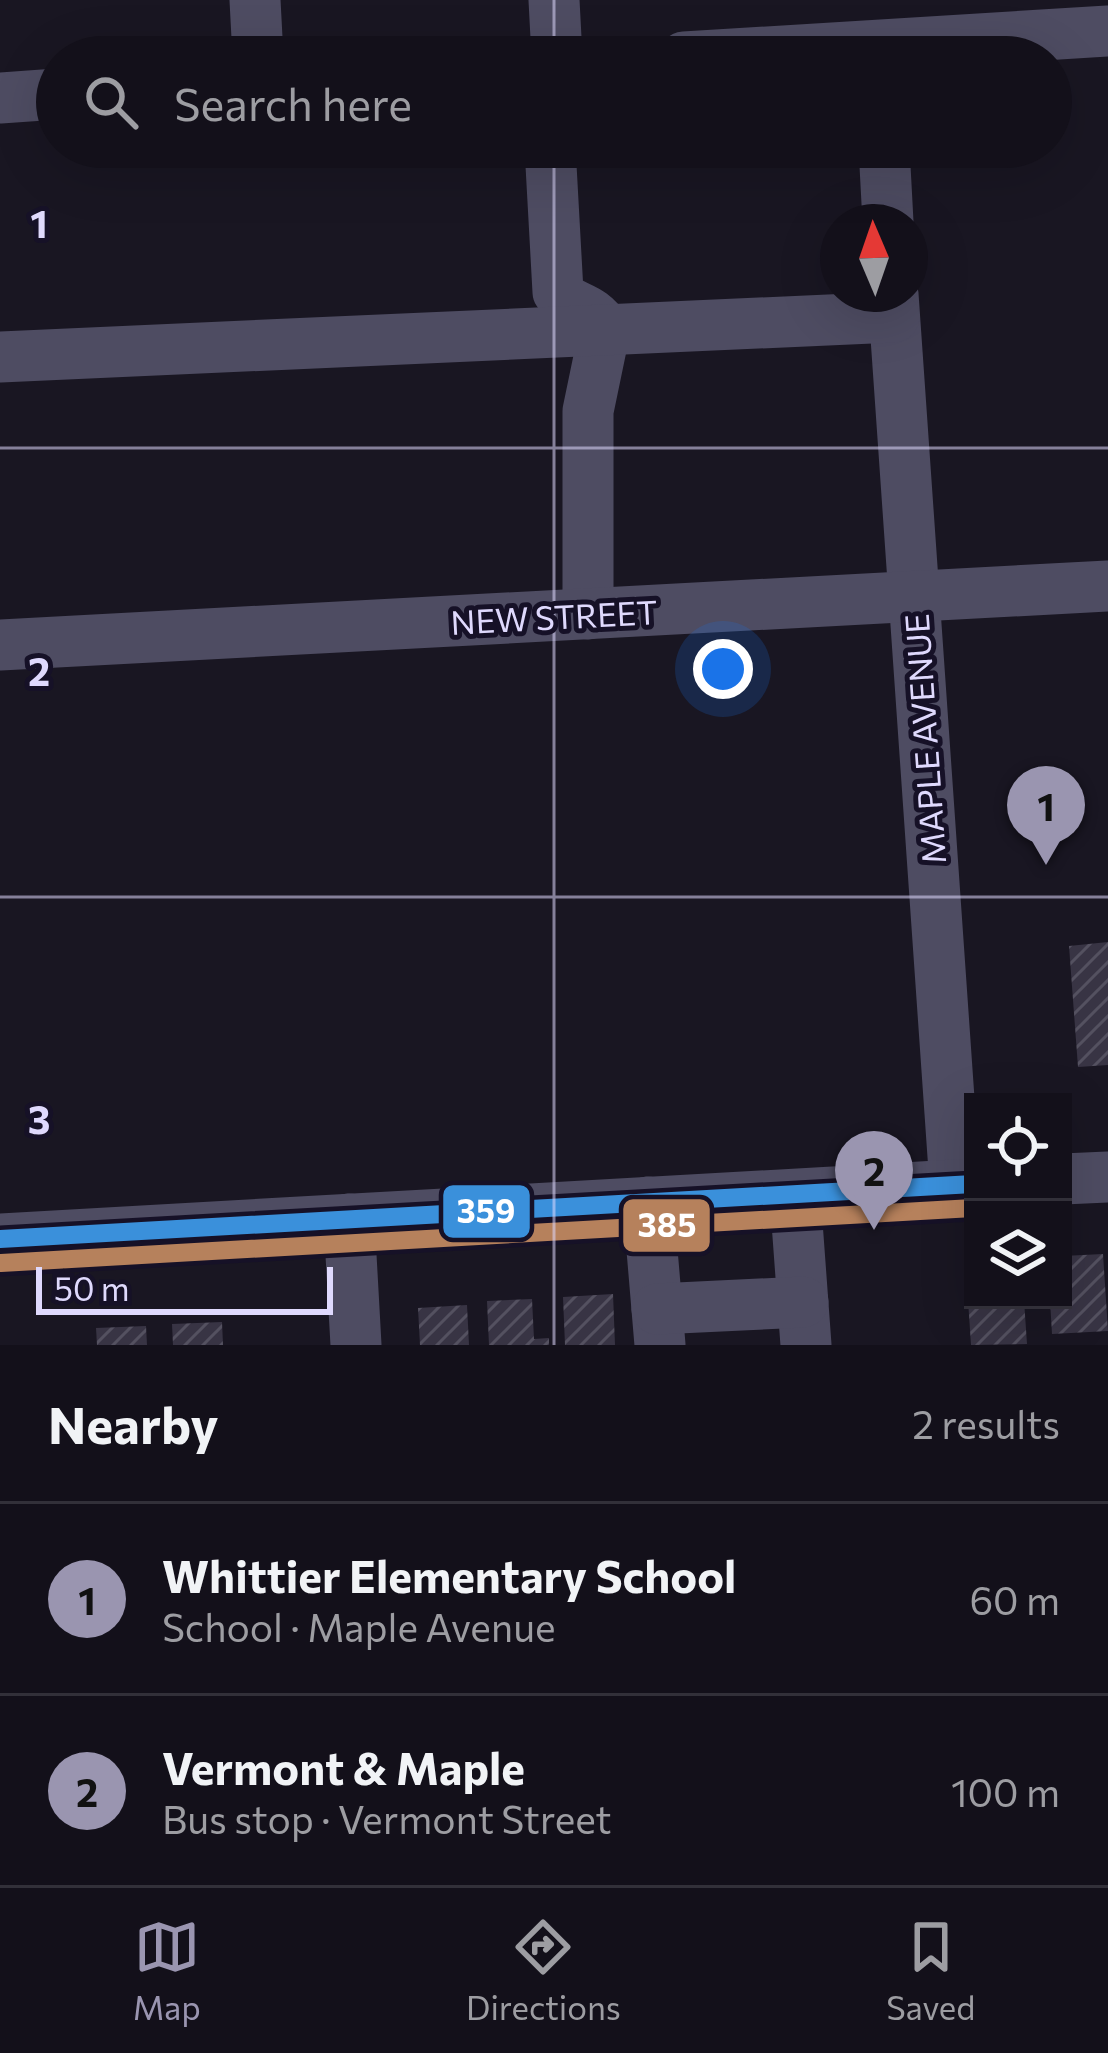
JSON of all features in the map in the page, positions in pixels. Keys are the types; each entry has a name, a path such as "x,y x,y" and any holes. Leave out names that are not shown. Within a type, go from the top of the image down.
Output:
{"street":[{"path":"255,0 257,36"},
{"path":"554,0 556,36"},
{"path":"877,34 1108,31"},
{"path":"0,98 36,95"},
{"path":"551,168 558,292 563,299 595,312 605,329 588,411 588,614"},
{"path":"885,168 887,204"},
{"path":"0,357 605,329 820,311"},
{"name":"MAPLE AVENUE","path":"894,312 964,1185"},
{"name":"NEW STREET","path":"0,646 1108,586"},
{"path":"1072,1179 1108,1177"},
{"path":"0,1239 964,1185"},
{"path":"648,1202 658,1327 804,1324 795,1195"},
{"path":"349,1219 356,1345"}],"building":[{"path":"1108,942 1108,1065 1078,1067 1069,946"},
{"path":"1103,1254 1108,1331 1052,1334 1051,1309 1072,1309 1072,1256"},
{"path":"613,1294 615,1345 565,1345 563,1297"},
{"path":"532,1299 534,1339 549,1338 549,1345 489,1345 487,1301"},
{"path":"467,1305 469,1345 420,1345 418,1308"},
{"path":"969,1309 1025,1309 1027,1344 971,1345"},
{"path":"222,1322 223,1345 173,1345 172,1324"},
{"path":"146,1326 147,1345 97,1345 96,1328"}],"transit line":[{"name":"359","path":"0,1239 964,1185"},
{"name":"385","path":"1,1263 964,1209"}],"place":[{"name":"Whittier Elementary School","path":"1046,865"},
{"name":"Vermont & Maple","path":"874,1230"}]}
